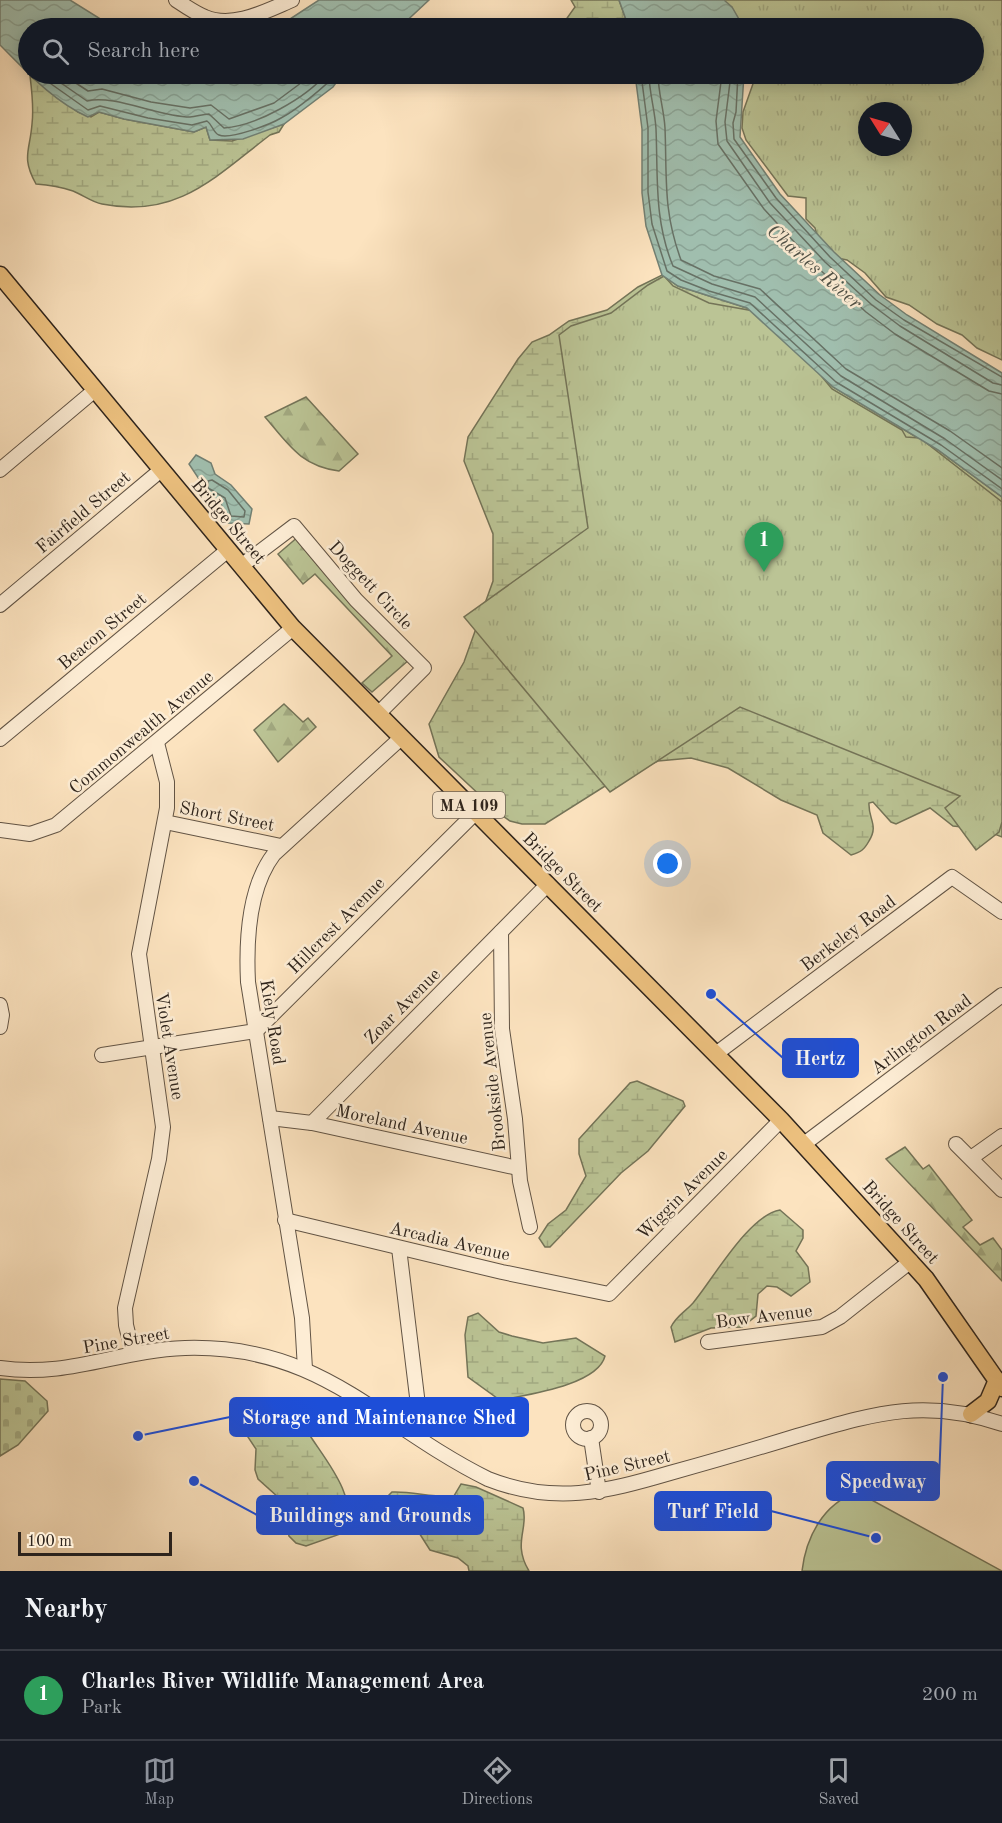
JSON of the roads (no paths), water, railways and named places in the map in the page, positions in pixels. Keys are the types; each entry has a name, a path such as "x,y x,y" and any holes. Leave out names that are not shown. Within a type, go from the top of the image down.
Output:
{"main road":[{"name":"Bridge Street","path":"0,275 293,628 717,1053 804,1144 911,1261 998,1377"},
{"path":"971,1414 988,1401 998,1377"}],"street":[{"path":"176,0 201,7 218,18"},
{"path":"244,18 292,0"},
{"path":"2,464 95,390"},
{"name":"Fairfield Street","path":"0,605 161,470"},
{"name":"Doggett Circle","path":"242,566 294,526 351,594 424,668 378,714"},
{"name":"Beacon Street","path":"0,739 228,550"},
{"name":"Commonwealth Avenue","path":"0,830 30,834 56,825 293,628"},
{"name":"Kiely Road","path":"305,1369 302,1318 248,982 246,950 260,878 268,862 281,846 401,738"},
{"name":"Violet Avenue","path":"133,1354 125,1308 159,1159 163,1126 154,1048 139,954 165,822 167,782 157,743"},
{"name":"Hillcrest Avenue","path":"256,1031 476,812"},
{"name":"Short Street","path":"165,822 281,846"},
{"name":"Berkeley Road","path":"717,1053 952,877 1002,912"},
{"name":"Zoar Avenue","path":"312,1123 548,884"},
{"name":"Brookside Avenue","path":"501,932 502,1029 515,1119 519,1168 530,1227"},
{"name":"Arlington Road","path":"804,1144 1002,995"},
{"path":"0,1005 2,1015 0,1027"},
{"path":"102,1055 256,1031"},
{"path":"270,1119 312,1123"},
{"name":"Wiggin Avenue","path":"609,1294 781,1120"},
{"name":"Moreland Avenue","path":"312,1123 519,1168"},
{"path":"971,1158 1002,1136"},
{"path":"956,1144 1002,1190"},
{"name":"Arcadia Avenue","path":"285,1220 399,1248 609,1294"},
{"path":"399,1248 418,1405 411,1432"},
{"name":"Bow Avenue","path":"708,1342 822,1328 840,1317 911,1261"},
{"name":"Pine Street","path":"0,1368 57,1370 133,1354 183,1348 228,1350 274,1358 305,1369 348,1391 474,1472 502,1485 552,1494 599,1492 880,1413 939,1410 971,1414 1002,1424"},
{"path":"591,1438 599,1492"}],"water":[{"path":"0,0 70,0 99,18 18,18 18,63 0,45"},
{"path":"319,0 429,0 410,18 292,18"},
{"path":"619,0 724,0 732,7 738,18 625,18"},
{"path":"40,84 335,84 284,124 243,139 210,140 206,127 194,132 99,112 88,117"},
{"name":"Charles River","path":"636,84 743,84 740,137 780,194 834,252 880,295 907,315 1002,373 1002,497 938,450 833,387 747,308 678,286 662,275 646,226 642,193 642,129"},
{"path":"196,455 211,463 215,474 231,485 252,509 249,524 228,523 220,501 212,500 202,491 201,482 189,464"}],"place":[{"name":"Charles River Wildlife Management Area","path":"764,572"},
{"name":"Hertz","path":"711,994"},
{"name":"Speedway","path":"943,1377"},
{"name":"Storage and Maintenance Shed","path":"138,1436"},
{"name":"Buildings and Grounds","path":"194,1481"},
{"name":"Turf Field","path":"876,1538"}]}
